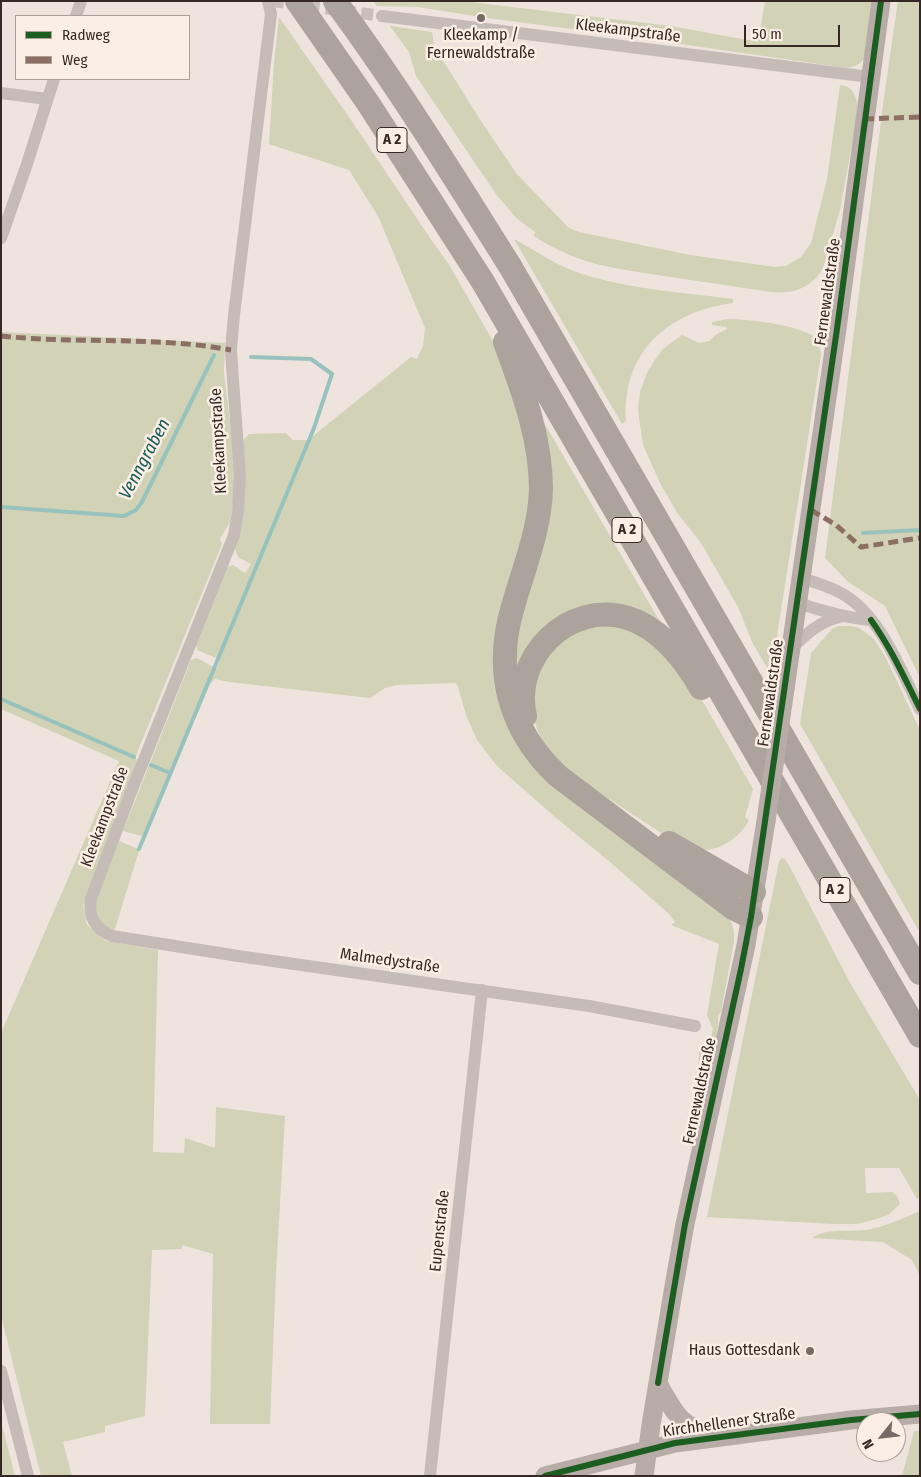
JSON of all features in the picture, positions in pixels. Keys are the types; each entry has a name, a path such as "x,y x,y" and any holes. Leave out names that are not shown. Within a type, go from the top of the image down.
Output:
{"highway":[{"name":"A 2","path":"297,1 368,103 483,282 920,1036"},
{"name":"A 2","path":"335,1 394,85 510,266 920,973"},
{"path":"483,282 521,386 532,422 540,471 539,508 535,530 511,611 505,645 507,687 525,738 537,755 558,776 733,908 751,917"},
{"path":"754,892 692,858 601,798 560,768 534,738 526,722 522,690 528,668 535,654 546,640 560,629 575,621 592,616 610,615 635,621 656,634 673,650 697,682 748,768 770,779"}],"main road":[{"name":"Fernewaldstraße","path":"644,1476 685,1224 751,917 802,578 881,1"},
{"path":"658,1384 670,1405 685,1423 700,1432 718,1437"},
{"name":"Kirchhellener Straße","path":"545,1476 674,1443 851,1420 920,1414"}],"street":[{"path":"76,15 81,1"},
{"name":"Kleekampstraße","path":"90,914 91,899 104,863 234,534 240,494 240,475 231,350 238,277 271,14 268,1"},
{"name":"Kleekampstraße","path":"382,16 870,77"},
{"path":"1,238 54,80"},
{"path":"1,93 47,100"},
{"path":"802,578 841,593 856,604 871,620 882,634 920,709"},
{"path":"798,603 843,616 871,620"},
{"path":"791,649 804,636 823,623 843,616"},
{"name":"Malmedystraße","path":"90,914 97,927 112,936 256,959 588,1006 695,1026"},
{"name":"Eupenstraße","path":"430,1476 482,990"},
{"path":"1,1371 28,1476"}],"green space":[{"path":"373,1 462,1 671,26 758,42 765,1 874,1 866,57 857,65 846,68 418,7 377,6"},
{"path":"898,1 920,1 920,678 885,606 847,581 825,558"},
{"path":"279,17 448,263 497,348 524,423 530,472 529,502 525,530 495,634 494,662 509,724 731,921 734,931 734,942 721,1012 718,1015 714,1047 705,1080 698,1078 699,1050 708,1048 713,1029 707,1015 719,944 671,925 675,922 668,913 497,766 477,740 466,715 456,683 396,685 385,688 370,698 215,679 210,684 145,837 123,831 191,660 197,658 217,669 220,658 197,650 196,645 226,567 233,565 245,573 251,564 238,557 235,549 244,514 243,440 249,434 286,433 293,440 308,440 411,357 417,359 423,346 425,328 378,216 349,170 269,144"},
{"path":"390,26 432,32 434,46 516,173 569,228 579,232 690,255 775,267 786,266 801,257 811,243 827,179 840,85 849,88 855,95 858,113 840,210 823,268 813,281 801,289 787,292 771,292 596,264 550,246 534,236 535,232 516,218 496,194 416,76 409,52"},
{"path":"514,239 564,267 610,282 733,299 733,303 709,308 688,316 669,326 653,340 641,356 632,375 627,396 626,421 622,424"},
{"path":"728,319 748,320 797,329 815,337 820,347 821,355 771,674 753,644 738,607 701,543 678,514 661,485 643,445 638,410 640,392 647,373 663,349 682,335 699,343 709,341 727,329 726,327 712,325 712,322"},
{"path":"1,332 225,343 224,372 234,457 234,497 230,522 220,539 222,544 135,758 138,760 83,906 87,925 106,941 158,950 153,1152 184,1153 185,1138 215,1148 216,1107 285,1116 270,1424 210,1424 213,1254 182,1245 182,1249 152,1250 145,1416 105,1426 105,1432 63,1442 72,1476 41,1476 1,1316 1,1033 119,761 1,709"},
{"path":"543,421 666,632 599,611 510,675"},
{"path":"590,625 611,625 643,634 694,686 753,789 745,817 749,820 741,832 722,846 714,849 699,850 674,840 581,779 561,763 546,746 536,724 531,701 534,677 538,666 543,657 560,639"},
{"path":"838,626 859,628 874,639 886,658 920,730 920,933 800,724 811,653 832,629"},
{"path":"119,841 139,851 114,932 100,923 95,904"},
{"path":"782,858 785,859 790,867 849,981 920,1100 920,1197 917,1199 899,1168 865,1168 866,1193 892,1192 897,1196 900,1204 888,1215 857,1224 707,1217 779,861"},
{"path":"920,1211 920,1276 912,1260 883,1242 812,1238 830,1232 872,1229"},
{"path":"1,1421 15,1476 1,1476"},
{"path":"914,1431 920,1431 920,1476 902,1476"}],"waterway":[{"name":"Venngraben","path":"1,507 124,516 136,510 142,502 214,355"},
{"path":"139,849 314,428 332,374 311,359 251,357"},
{"path":"863,533 920,530"},
{"path":"1,699 134,757"},
{"path":"151,765 170,773"}],"tunnel":[{"path":"272,1 382,16"}],"marked path":[{"path":"864,119 920,117"},
{"path":"1,336 59,340 175,343 231,350"},
{"path":"811,510 836,525 861,547 920,538"}],"cycle path":[{"path":"658,1383 685,1224 751,917 837,329 881,1"},
{"path":"871,620 891,653 920,709"},
{"path":"545,1476 675,1443 851,1420 920,1414"}],"place":[{"name":"Kleekamp / Fernewaldstraße","path":"481,18"},
{"name":"Haus Gottesdank","path":"810,1351"}]}
